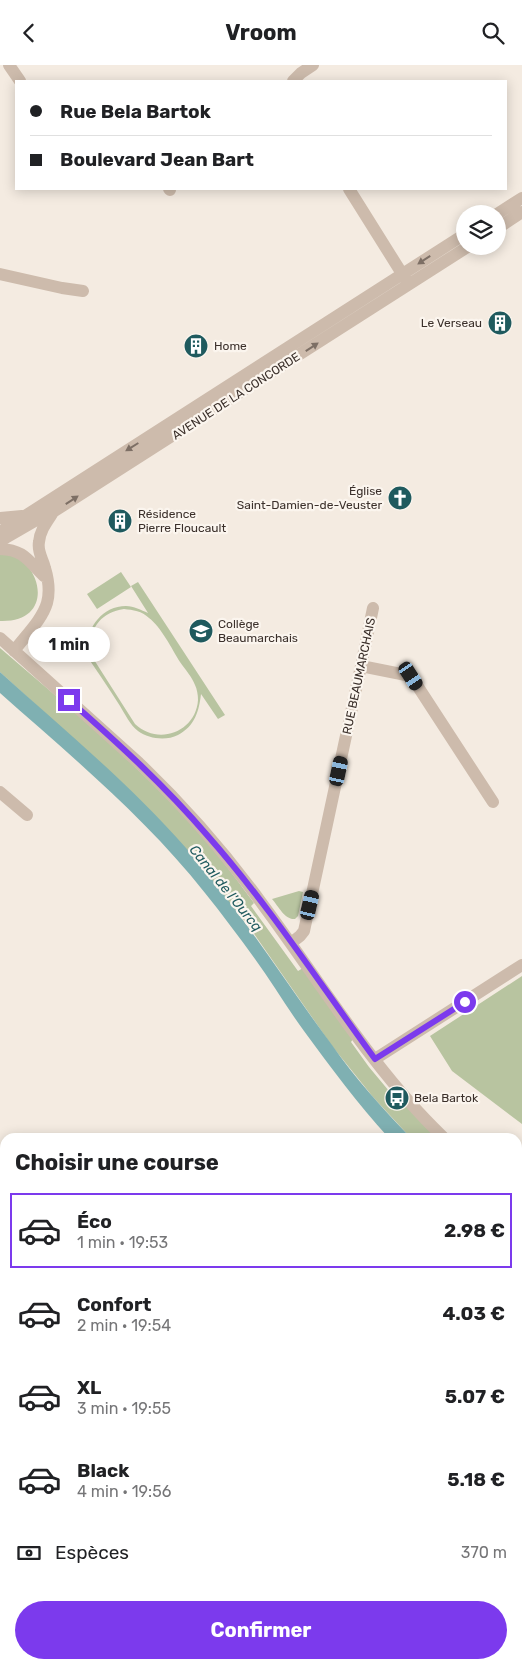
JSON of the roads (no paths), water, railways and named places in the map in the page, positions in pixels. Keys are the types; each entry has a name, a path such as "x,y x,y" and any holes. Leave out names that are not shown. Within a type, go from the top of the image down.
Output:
{"street":[{"path":"9,65 19,80"},
{"path":"294,80 313,65"},
{"path":"350,190 406,279"},
{"path":"506,208 522,198"},
{"path":"506,223 522,212"},
{"name":"AVENUE DE LA CONCORDE","path":"0,541 53,512 406,279 456,241"},
{"name":"AVENUE DE LA CONCORDE","path":"0,532 406,279 456,253"},
{"path":"0,274 83,291"},
{"path":"14,651 43,612 48,595 45,566 39,553 39,541 44,527 53,512"},
{"path":"0,518 24,516"},
{"path":"0,549 12,550 22,554 46,577"},
{"name":"RUE BEAUMARCHAIS","path":"291,943 304,931 373,608"},
{"path":"0,638 160,783 209,836 237,870 375,1059 409,1101 439,1133"},
{"path":"361,666 411,676 493,802"},
{"path":"0,792 26,815"},
{"path":"375,1059 522,965"}],"water":[{"path":"0,672 119,779 165,824 225,896 350,1069 406,1133 385,1133 355,1099 324,1059 243,942 182,865 158,839 81,764 0,693"}],"place":[{"name":"Le Verseau","path":"500,323"},
{"name":"Home","path":"196,346"},
{"name":"Église Saint-Damien-de-Veuster","path":"400,498"},
{"name":"Résidence Pierre Floucault","path":"120,521"},
{"name":"Collège Beaumarchais","path":"201,631"},
{"name":"Bela Bartok","path":"397,1098"}],"water label":[{"name":"Canal de l'Ourcq","path":"226,888"}]}
